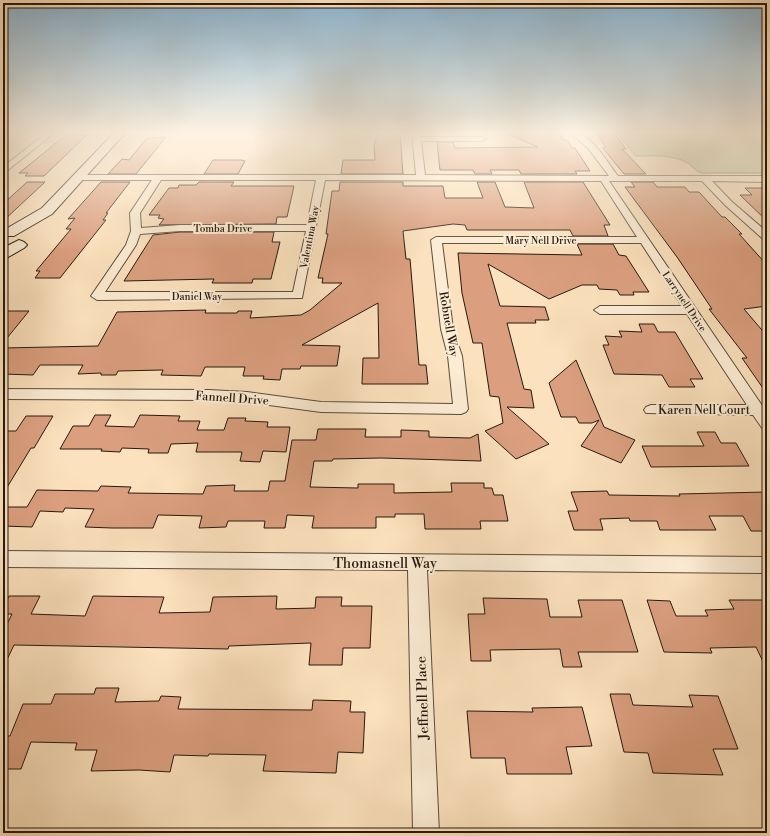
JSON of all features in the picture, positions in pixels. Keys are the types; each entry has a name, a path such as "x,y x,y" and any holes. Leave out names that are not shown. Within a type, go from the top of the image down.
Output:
{"street":[{"path":"6,234 47,211 85,172"},
{"path":"420,172 421,178"},
{"name":"Larrynell Drive","path":"606,172 645,240 767,424"},
{"path":"80,177 767,178"},
{"path":"136,231 135,213 158,177"},
{"name":"Valentina Way","path":"298,296 321,178"},
{"path":"704,178 728,203 765,233"},
{"path":"3,255 23,241 46,216 47,211"},
{"name":"Tomba Drive","path":"136,231 180,228 311,228"},
{"name":"Daniel Way","path":"136,231 130,245 97,296 298,296"},
{"path":"3,248 23,241 27,235 20,232 6,234"},
{"name":"Mary Nell Drive","path":"436,240 645,240"},
{"name":"Robnell Way","path":"436,240 447,329 455,356 461,409"},
{"path":"600,310 691,310"},
{"name":"Fannell Drive","path":"3,394 209,395 247,397 320,407 461,409"},
{"name":"Karen Nell Court","path":"651,410 758,410"},
{"name":"Thomasnell Way","path":"3,559 417,563 767,564"},
{"name":"Jeffnell Place","path":"417,563 426,833"}],"green space":[{"path":"700,172 767,172 767,173"}],"building":[{"path":"48,172 44,176 25,176 28,173 19,173"},
{"path":"110,172 138,172 136,174 108,174"},
{"path":"205,172 239,172 238,174 204,174"},
{"path":"341,172 403,172 403,174 341,174"},
{"path":"474,172 491,172 492,174 475,174"},
{"path":"520,172 576,172 577,174 521,174"},
{"path":"622,172 644,172 646,174 624,174"},
{"path":"27,182 45,182 3,221 3,204"},
{"path":"101,182 130,182 106,213 108,213 103,220 106,220 60,278 35,278 40,271 36,271 71,229 66,229 75,218 68,219"},
{"path":"199,182 234,182 231,186 294,186 287,217 277,217 276,224 159,225 164,219 158,218 160,215 149,215 169,188 178,188 179,185 196,185"},
{"path":"340,182 403,182 403,186 443,186 445,198 483,198 477,182 495,182 505,207 534,208 524,182 583,182 610,225 604,225 608,236 573,236 570,230 467,230 465,225 453,224 403,231 406,259 410,259 419,365 426,365 428,384 362,384 363,358 379,358 378,303 302,345 340,346 337,366 301,366 300,369 282,369 280,380 263,379 264,376 243,376 245,367 205,367 201,376 161,375 163,370 118,371 116,375 101,375 101,373 78,374 83,365 40,365 33,375 3,374 3,348 98,346 117,312 206,310 205,313 237,313 238,311 252,311 250,318 301,315 310,310 342,283 322,283 323,278 318,278 328,234 326,234 332,191 339,191"},
{"path":"631,182 653,182 657,187 685,187 689,192 699,192 722,217 725,217 742,234 739,234 767,265 767,306 744,309 767,336 767,394 742,358 747,358 709,309 712,309 677,257 625,187 635,187"},
{"path":"745,188 767,188 767,221 740,195 752,195"},
{"path":"180,232 274,232 272,242 280,242 271,279 253,279 252,283 212,283 214,279 124,281 153,235"},
{"path":"577,244 613,244 619,255 626,256 649,292 633,292 634,295 620,295 617,290 599,289 597,285 582,285 549,299 488,264 500,306 545,307 549,320 535,320 536,323 507,323 524,389 531,390 534,408 507,407 549,444 516,459 485,431 503,423 499,397 490,396 482,343 473,343 462,293 458,253 582,255"},
{"path":"3,311 29,311 3,343"},
{"path":"639,324 654,324 658,332 675,332 703,379 690,379 695,387 669,387 662,375 614,374 603,345 609,345 605,336 622,337 619,331 642,332"},
{"path":"576,360 604,427 635,440 621,463 581,446 599,420 592,423 579,423 576,417 561,417 549,383"},
{"path":"95,415 111,415 105,426 134,427 140,415 180,416 178,421 200,421 197,430 224,430 228,418 246,418 245,421 268,422 267,427 290,427 286,452 263,451 260,462 240,461 242,452 196,452 198,443 171,444 168,453 148,453 149,449 122,448 120,452 101,451 102,449 60,449 73,426 89,426"},
{"path":"26,416 53,416 34,448 31,448 3,494 3,431 16,431"},
{"path":"318,429 366,429 365,437 401,437 401,430 429,431 429,437 470,438 478,434 481,461 381,458 314,461 310,487 358,488 358,484 394,484 394,493 452,492 451,483 484,483 484,488 492,488 494,495 503,495 508,521 480,521 481,529 425,529 424,514 395,514 395,517 376,517 376,528 312,528 314,516 287,515 285,528 264,528 265,521 228,521 226,527 199,528 202,516 158,515 153,528 112,528 85,527 94,509 65,508 63,512 40,511 32,527 3,526 3,507 27,507 37,490 98,491 101,486 131,487 128,493 203,494 206,486 235,485 234,491 268,491 270,481 285,481 292,440 316,440"},
{"path":"697,432 715,432 721,443 736,443 749,466 651,467 642,446 704,446"},
{"path":"607,491 609,495 680,496 679,494 767,492 767,531 751,531 743,516 709,516 716,530 660,530 657,521 630,521 629,518 600,519 603,530 574,530 568,511 578,511 571,492"},
{"path":"9,596 40,596 31,614 85,616 93,596 164,597 159,613 210,612 213,597 277,596 276,609 315,608 316,597 342,597 341,606 372,606 370,648 343,648 342,665 309,665 311,643 229,646 228,649 14,645 3,668 3,632 12,614 3,614 3,608"},
{"path":"483,598 547,599 550,617 582,617 578,600 622,600 638,652 578,652 582,667 563,667 560,649 490,650 491,661 471,661 468,614 485,614"},
{"path":"647,600 670,601 676,616 708,616 705,610 734,609 729,600 767,600 767,670 756,647 710,648 712,653 664,652"},
{"path":"96,688 119,688 115,702 159,701 161,696 181,697 178,709 312,710 313,700 351,701 350,712 365,712 363,753 338,752 336,773 263,771 266,755 209,754 208,756 174,755 170,772 139,770 91,771 97,750 75,750 77,743 31,742 21,769 3,769 3,736 10,736 23,704 51,704 55,694 94,694"},
{"path":"610,694 630,694 633,705 693,707 689,695 718,696 738,749 713,749 723,775 653,773 648,753 624,752"},
{"path":"582,707 592,746 566,747 572,774 507,774 505,758 471,758 467,711 533,712 532,708"}]}
